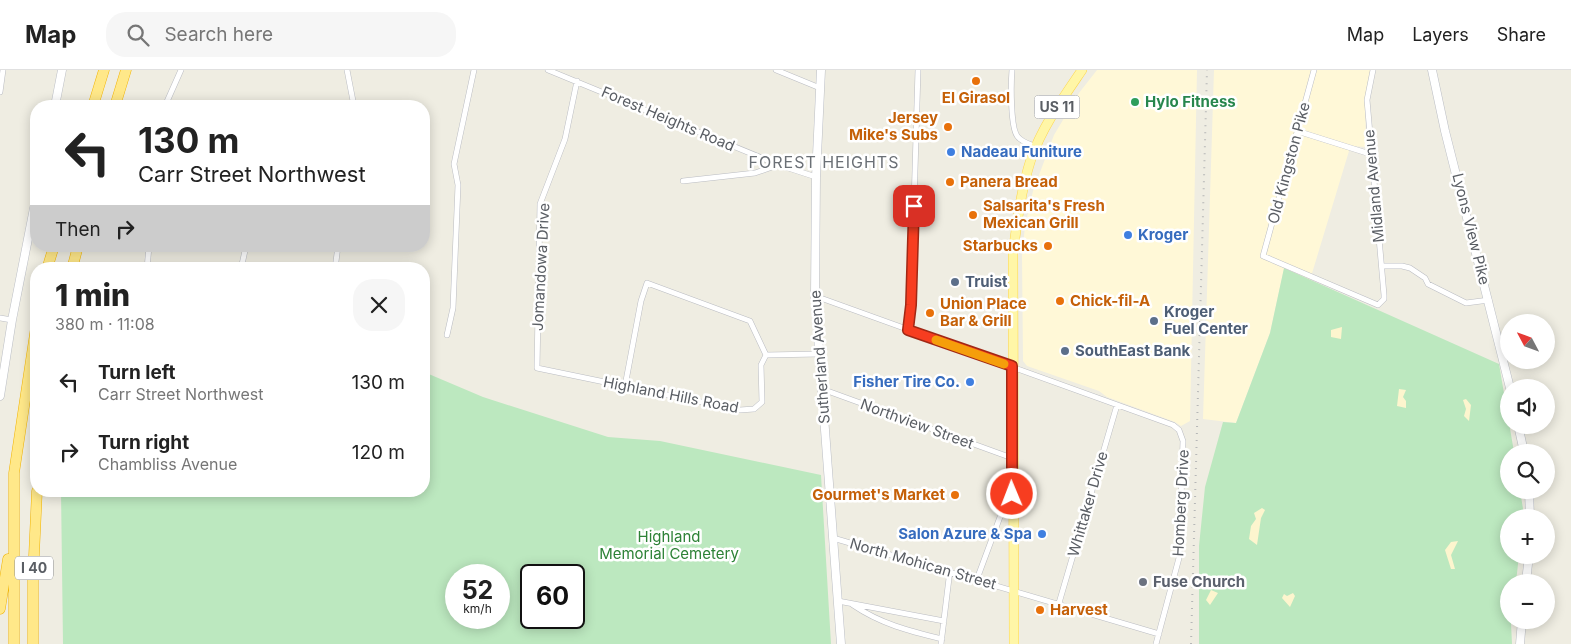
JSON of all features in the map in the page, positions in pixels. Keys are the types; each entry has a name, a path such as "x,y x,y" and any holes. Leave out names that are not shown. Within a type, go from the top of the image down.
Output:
{"highway":[{"path":"95,100 104,70"},
{"path":"117,100 126,70"},
{"name":"I 40","path":"14,644 14,473 30,367"},
{"name":"I 40","path":"34,644 33,577 37,497"},
{"path":"0,609 14,524"}],"main road":[{"name":"US 11","path":"1014,644 1012,253 1020,203 1036,147 1058,105 1082,70"}],"street":[{"path":"0,92 3,70"},
{"path":"56,100 62,70"},
{"path":"168,100 181,70"},
{"path":"348,70 353,100"},
{"path":"447,336 453,308 458,185 454,164 474,70"},
{"name":"Forest Heights Road","path":"548,70 779,165 816,177"},
{"path":"776,70 820,88"},
{"name":"Sutherland Avenue","path":"821,70 816,177 815,296 842,644"},
{"path":"908,330 911,305 918,70"},
{"path":"1012,70 1014,130 1022,141 1036,147"},
{"name":"Old Kingston Pike","path":"1314,70 1263,256 1375,304 1381,303"},
{"name":"Midland Avenue","path":"1374,70 1367,100 1370,154 1382,266 1384,295 1381,303"},
{"name":"Lyons View Pike","path":"1432,70 1445,131 1508,379"},
{"name":"Jomandowa Drive","path":"537,368 540,204 565,139 577,81"},
{"path":"1297,131 1370,154"},
{"path":"683,181 756,173 779,165"},
{"path":"0,396 12,320 30,228"},
{"path":"1382,266 1410,268 1425,278 1428,284 1466,303 1489,300"},
{"path":"625,386 641,301 647,283 750,321 766,355 819,354"},
{"name":"Homberg Drive","path":"815,296 1173,425 1180,430 1183,441 1179,558 1156,644"},
{"path":"0,318 12,320"},
{"name":"Highland Hills Road","path":"537,368 702,404 740,410 754,409 762,402 761,365 766,355"},
{"name":"Northview Street","path":"822,389 1012,458"},
{"name":"Whittaker Drive","path":"1059,603 1116,405"},
{"path":"977,579 1000,517 1003,513 1013,512"},
{"name":"North Mohican Street","path":"833,538 950,570 1159,634"},
{"path":"851,603 870,617 941,642 950,570"},
{"path":"838,600 944,621"},
{"path":"1520,644 1521,629"}],"shaded area":[{"path":"1097,70 1197,70 1190,421 1181,426 1175,422 1107,397 1099,391 1027,366 1023,361 1022,256 1025,226 1033,191 1054,135 1079,93"},
{"path":"1214,70 1371,70 1365,98 1366,147 1352,146 1349,151 1310,280 1284,269 1270,333 1236,423 1203,419"}],"green space":[{"path":"1284,268 1499,364 1502,379 1500,379 1500,434 1511,434 1513,444 1500,444 1500,499 1521,499 1523,509 1500,509 1500,564 1518,564 1517,574 1500,574 1500,629 1511,629 1512,644 1199,644 1199,546 1205,487 1223,422 1236,423 1270,333"},
{"name":"Highland Memorial Cemetery","path":"430,375 483,397 608,437 660,441 821,475 831,644 63,644 61,497 430,497"}],"sand":[{"path":"1342,327 1341,339 1331,337 1331,330"},
{"path":"1399,389 1406,390 1403,397 1406,401 1406,408 1397,406"},
{"path":"1466,399 1471,405 1469,421 1464,416 1466,409 1463,400"},
{"path":"1262,508 1265,510 1261,518 1257,545 1249,539 1251,526 1256,519 1254,513"},
{"path":"1458,541 1451,555 1455,569 1451,569 1445,550 1451,542"},
{"path":"1211,590 1218,593 1210,605 1206,600"},
{"path":"1293,593 1295,596 1290,607 1282,598 1284,594 1287,596"}],"railway":[{"path":"1191,644 1207,70"}],"slow traffic":[{"path":"936,340 1004,364"}],"place":[{"name":"El Girasol","path":"976,81"},
{"name":"Hylo Fitness","path":"1135,102"},
{"name":"Jersey Mike's Subs","path":"948,127"},
{"name":"Nadeau Funiture","path":"951,152"},
{"name":"Panera Bread","path":"950,182"},
{"name":"Salsarita's Fresh Mexican Grill","path":"973,215"},
{"name":"Kroger","path":"1128,235"},
{"name":"Starbucks","path":"1048,246"},
{"name":"Truist","path":"955,282"},
{"name":"Chick-fil-A","path":"1060,301"},
{"name":"Union Place Bar & Grill","path":"930,313"},
{"name":"Kroger Fuel Center","path":"1154,321"},
{"name":"SouthEast Bank","path":"1065,351"},
{"name":"Fisher Tire Co.","path":"970,382"},
{"name":"Gourmet's Market","path":"955,495"},
{"name":"Salon Azure & Spa","path":"1042,534"},
{"name":"Fuse Church","path":"1143,582"},
{"name":"Harvest","path":"1040,610"}],"district":[{"name":"FOREST HEIGHTS","path":"824,162"}],"route":[{"path":"914,206 911,305 908,330 1012,366 1012,494"}]}
